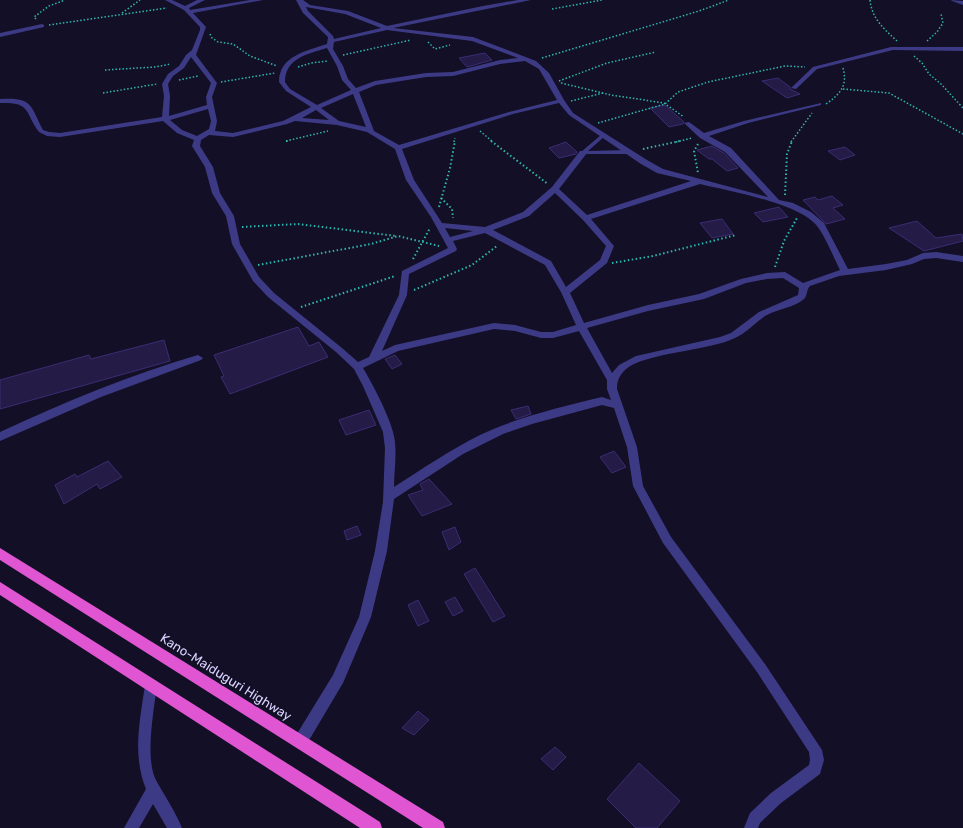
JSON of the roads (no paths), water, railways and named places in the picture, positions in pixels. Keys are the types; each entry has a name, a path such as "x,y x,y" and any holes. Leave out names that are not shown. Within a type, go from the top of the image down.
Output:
{"highway":[{"name":"Kano-Maiduguri Highway","path":"0,553 436,828"},
{"path":"0,588 374,828"}],"street":[{"path":"168,0 184,8 201,24 203,30 194,51 182,67 170,75 165,84 167,96 165,119 174,129 185,136 198,139 212,130 214,121 209,97 214,83 193,55 194,51"},
{"path":"184,8 202,0"},
{"path":"184,8 260,0"},
{"path":"337,123 288,90 282,82 283,71 290,61 299,56 329,45 331,41 410,22 435,19 528,0"},
{"path":"954,0 963,3"},
{"path":"373,359 403,294 405,273 453,249 440,225 410,180 398,148 371,132 355,91 345,80 340,66 330,50 331,37 305,12 302,3 346,12 386,28 424,36 473,39 530,60 545,71 560,102 571,114 603,136 660,171 776,201 808,214 821,225 845,272"},
{"path":"0,35 42,26"},
{"path":"794,88 815,68 893,48 963,49"},
{"path":"209,133 233,135 274,126 295,119 316,108 375,83 426,75 453,74 500,62 530,60"},
{"path":"0,101 20,102 27,105 32,109 38,126 42,132 50,135 165,119 210,106"},
{"path":"398,148 472,124 560,102"},
{"path":"703,136 746,122 820,104"},
{"path":"295,119 337,123 370,130"},
{"path":"688,124 703,136 733,155 776,201"},
{"path":"198,139 196,146 209,167 216,193 228,210 236,244 248,267 256,279 271,295 340,350 357,367 368,386 388,432 390,448 388,498 381,551 365,617 338,679 300,742"},
{"path":"448,240 486,230 526,214 555,189 583,153"},
{"path":"586,218 700,181"},
{"path":"555,189 586,218 610,246 604,261 565,292"},
{"path":"440,225 486,230 548,263 565,292 582,328 612,380 613,392 632,447 638,486 667,540 761,668 815,750 817,760 815,769 755,818 751,828"},
{"path":"612,380 622,367 639,358 722,340 734,335 762,314 798,299 802,296 804,287 807,284 845,272 886,267 909,262 923,256 936,255 963,259"},
{"path":"357,367 395,348 489,327 515,328 541,335 553,335 648,308 701,297 744,281 785,275 804,287"},
{"path":"0,437 33,420 120,384 198,358"},
{"path":"388,498 471,444 518,425 602,401 613,392"},
{"path":"602,401 618,406"},
{"path":"151,685 145,738 145,758 149,779 175,828"},
{"path":"131,828 154,789"}],"lane":[{"path":"583,153 603,136"},
{"path":"583,153 629,152"}]}
